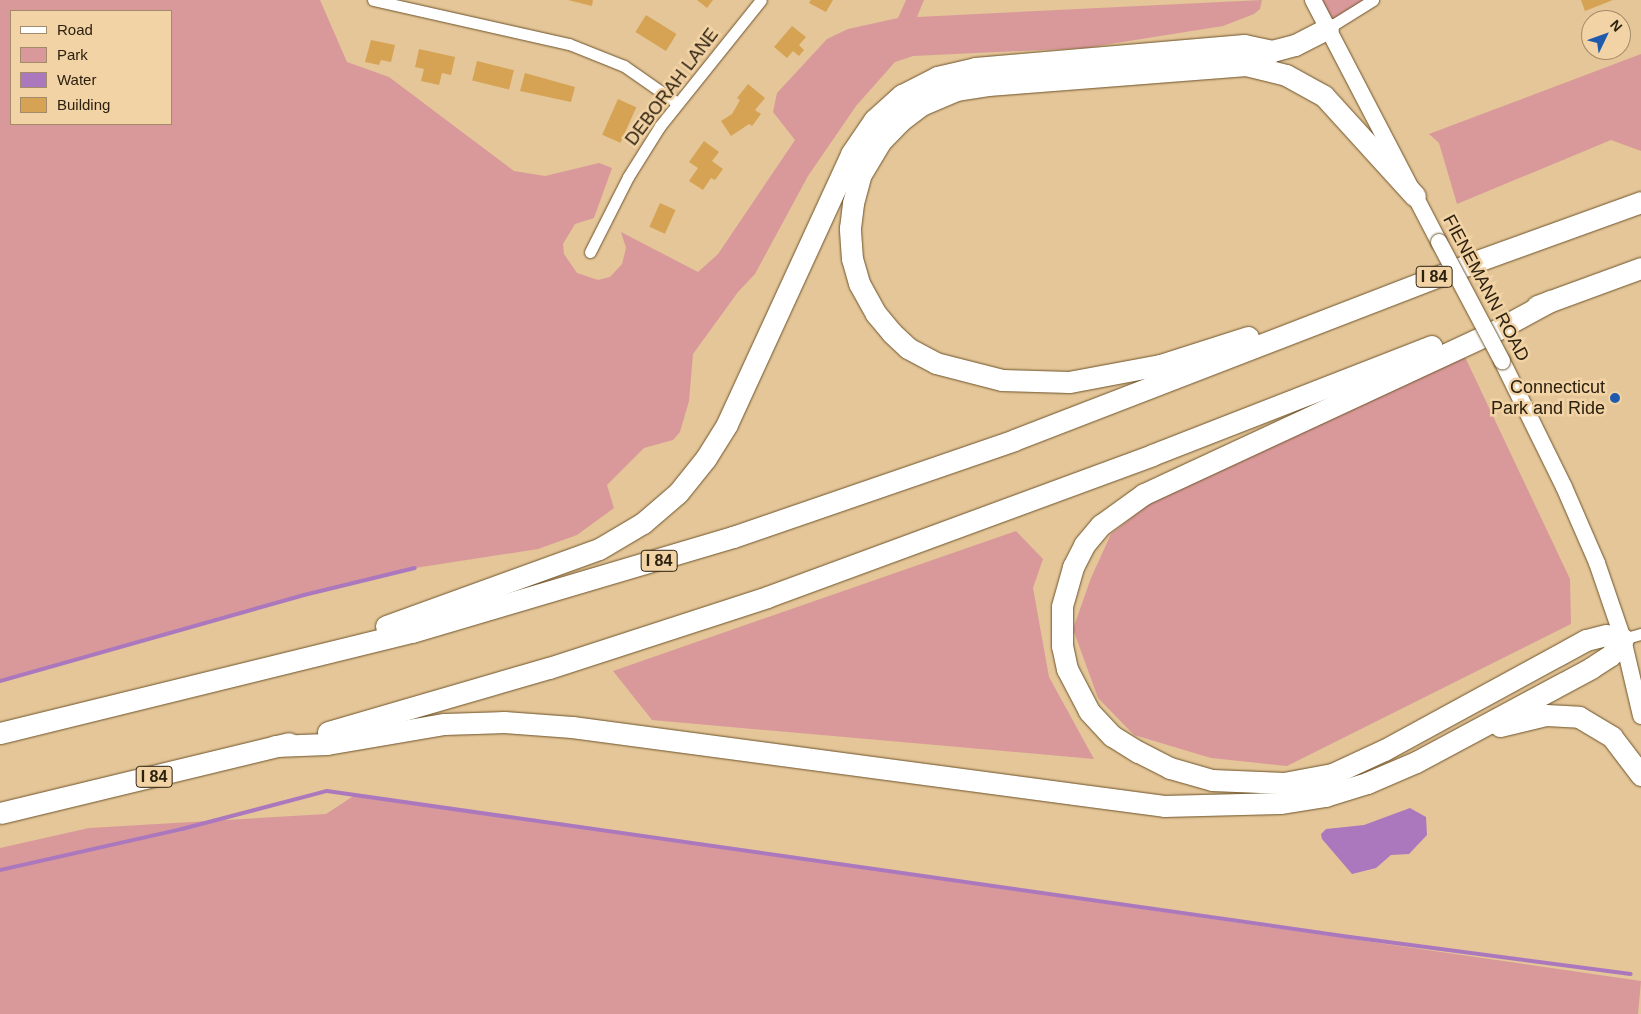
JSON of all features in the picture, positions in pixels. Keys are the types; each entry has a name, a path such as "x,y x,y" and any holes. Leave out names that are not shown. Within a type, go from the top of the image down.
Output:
{"highway":[{"path":"1246,65 1272,51 1295,45 1328,28"},
{"path":"311,658 382,627 598,550 630,532 670,501 706,458 727,424 854,149 880,113 911,90 946,74 975,68 1244,45 1272,51"},
{"path":"1300,330 1250,337 1160,365 1089,380 1035,382 987,378 936,363 901,342 870,304 852,259 851,216 866,164 900,121 933,99 988,85 1246,65 1286,75 1324,96 1415,196"},
{"name":"I 84","path":"0,733 311,658 562,590 789,519 1014,440 1641,202"},
{"name":"I 84","path":"0,813 275,746 540,670 767,597 1107,472 1550,301 1641,268"},
{"path":"1550,301 1493,332 1245,445 1120,508 1094,531 1073,567 1061,619 1064,659 1078,693 1094,718 1112,736 1138,752 1170,768 1206,779 1284,783 1316,778 1364,760 1586,640 1606,635 1632,636"},
{"path":"275,746 327,744 444,724 525,723 1121,802 1213,808 1296,802 1341,792 1394,773 1606,659 1632,636"},
{"path":"1480,728 1546,714 1579,717 1596,724 1612,737 1641,775"}],"main road":[{"name":"FIENEMANN ROAD","path":"1313,0 1502,361 1632,636 1641,716"}],"street":[{"path":"374,0 569,44 624,66 677,103"},
{"name":"DEBORAH LANE","path":"590,252 628,177 677,103 761,0"},
{"path":"1328,28 1374,0"}],"green space":[{"path":"0,0 320,0 347,62 389,77 514,171 545,176 599,163 612,168 594,218 575,224 563,244 564,254 577,273 598,280 610,277 622,264 626,248 621,232 698,272 718,254 795,140 773,112 777,93 827,39 848,29 898,18 906,0 924,0 917,17 1262,0 1260,9 1254,14 1223,26 1085,48 913,56 895,62 856,106 808,176 755,274 738,292 693,354 689,401 680,432 673,440 644,448 607,485 614,508 577,535 538,549 415,568 304,595 0,681"},
{"path":"1314,0 1371,0 1328,28"},
{"path":"1641,54 1641,151 1611,140 1457,204 1439,143 1429,134 1625,60 1631,60 1631,58"},
{"path":"1465,357 1570,579 1571,624 1287,766 1211,758 1134,735 1098,698 1073,629 1091,578 1111,534 1151,503"},
{"path":"1016,531 1043,559 1033,588 1049,677 1094,759 652,720 613,671"},
{"path":"355,795 1641,981 1638,1014 0,1014 0,848 89,828 326,814"}],"water":[{"path":"1410,808 1426,817 1427,835 1409,854 1391,855 1376,868 1352,874 1322,839 1321,834 1326,829 1364,825"}],"building":[{"path":"568,0 593,0 592,6"},
{"path":"697,0 713,0 707,8"},
{"path":"811,0 833,0 826,12 809,3"},
{"path":"1581,0 1613,0 1588,10 1585,10"},
{"path":"646,15 677,34 666,51 635,32"},
{"path":"792,26 806,37 799,45 804,50 799,56 793,51 787,58 774,47"},
{"path":"371,40 395,45 391,62 381,60 379,65 365,62"},
{"path":"419,49 455,57 451,75 442,73 439,85 421,81 424,69 415,67"},
{"path":"477,61 514,70 509,90 472,80"},
{"path":"525,73 575,87 571,102 520,91"},
{"path":"748,84 765,98 755,110 761,114 752,126 749,124 731,136 721,121 732,114 740,100 737,98"},
{"path":"618,99 636,107 620,143 602,135"},
{"path":"704,141 719,152 712,161 723,169 715,180 711,178 703,190 689,181 698,168 689,162"},
{"path":"660,203 676,210 665,234 649,227"}],"waterway":[{"path":"0,681 304,595 415,568"},
{"path":"0,870 182,829 327,791 1350,937 1631,974"}],"place":[{"name":"Connecticut Park and Ride","path":"1615,398"}]}
